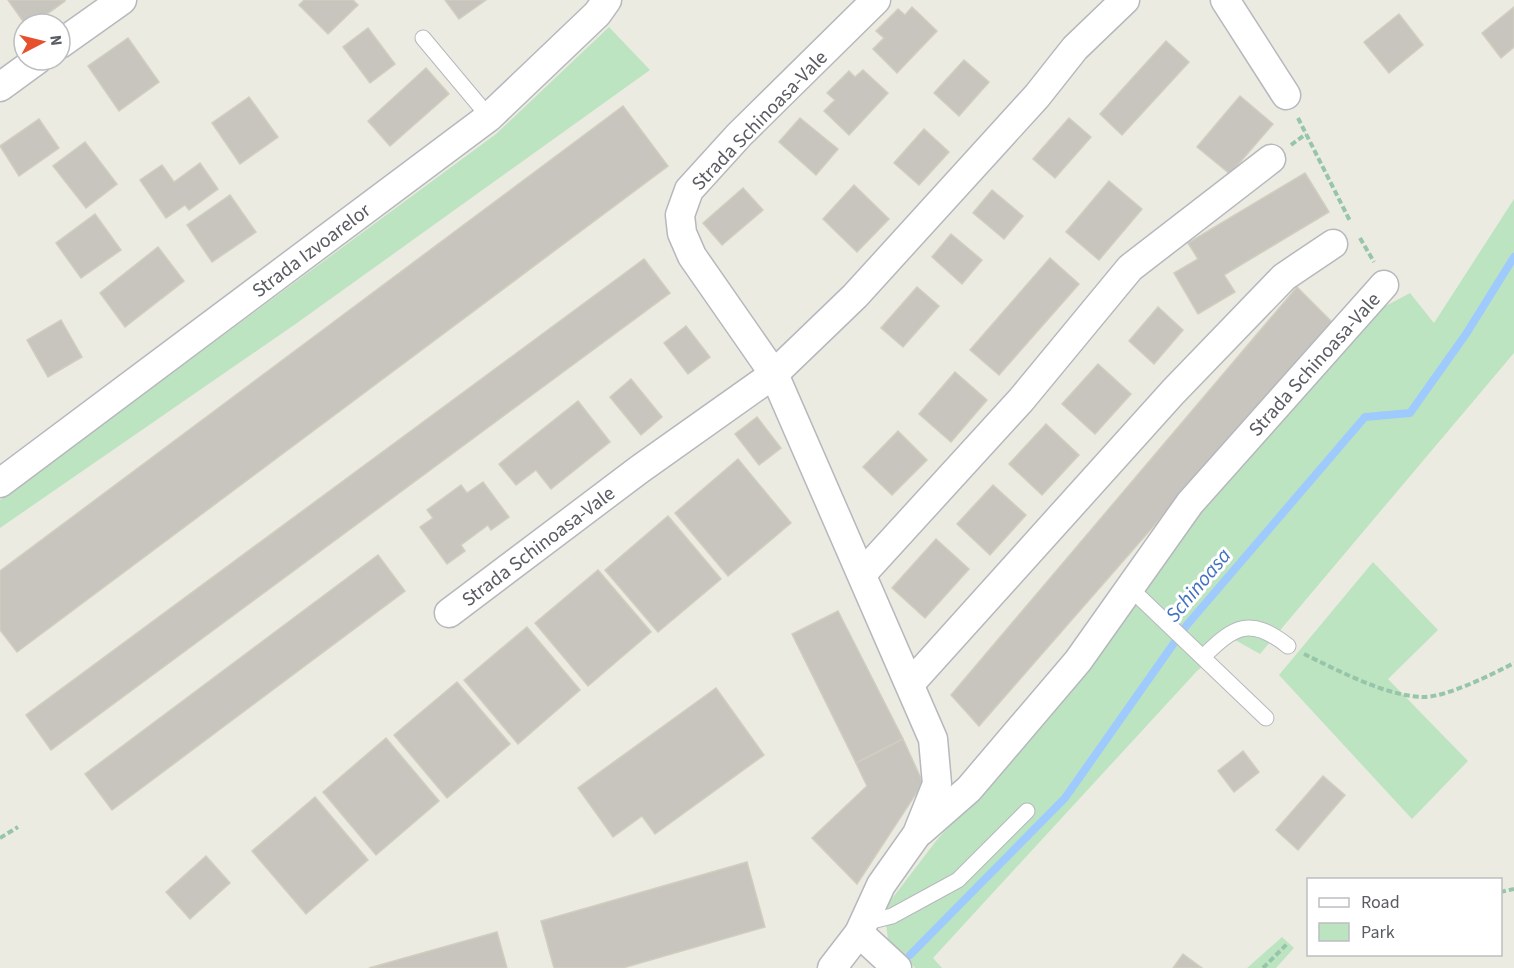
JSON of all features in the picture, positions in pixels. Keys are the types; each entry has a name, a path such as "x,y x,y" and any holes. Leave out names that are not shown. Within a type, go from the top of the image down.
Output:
{"street":[{"path":"72,35 122,0"},
{"name":"Strada Izvoarelor","path":"0,483 489,117 597,14 607,0"},
{"name":"Strada Schinoasa-Vale","path":"832,968 861,928 881,885 917,834 937,784 933,739 863,573 774,374 692,256 682,233 680,215 689,190 739,135 876,0"},
{"name":"Strada Schinoasa-Vale","path":"449,613 640,469 774,374 855,297 1037,96 1075,48 1125,0"},
{"path":"1225,0 1286,95"},
{"path":"0,87 21,72"},
{"path":"863,573 1021,400 1130,268 1271,159"},
{"path":"910,684 1173,392 1284,277 1348,236"},
{"name":"Strada Schinoasa-Vale","path":"917,834 969,789 1078,661 1190,503 1384,285"},
{"path":"861,928 897,968"}],"lane":[{"path":"423,38 489,117"},
{"path":"1129,587 1266,718"},
{"path":"1198,652 1226,634 1239,630 1257,629 1270,633 1288,646"},
{"path":"861,928 892,916 958,880 1027,811"}],"path":[{"name":"Strada Schinoasa-Vale","path":"1286,95 1348,236 1380,272 1384,285"},
{"path":"1288,646 1368,682 1399,693 1423,697 1441,693 1514,663"},
{"path":"0,838 18,827"},
{"path":"1263,968 1288,943"}],"green space":[{"path":"609,27 650,70 297,323 0,528 0,500 496,134"},
{"path":"1514,199 1514,353 1260,654 1235,640 1197,671 933,958 942,968 915,968 888,940 884,909 936,841 1030,734 1192,521 1380,309 1410,293 1434,323"},
{"path":"1373,562 1438,630 1388,679 1468,761 1412,819 1279,675"},
{"path":"1282,937 1294,948 1276,968 1247,968"}],"building":[{"path":"8,0 65,0 50,12 16,12"},
{"path":"304,0 353,0 358,5 328,34 299,5"},
{"path":"445,0 486,0 459,19"},
{"path":"912,7 937,31 897,73 873,49 884,38 876,31 898,9 905,15"},
{"path":"1514,7 1514,47 1501,58 1482,33"},
{"path":"1399,14 1423,45 1389,73 1364,42"},
{"path":"368,28 395,64 370,83 343,47"},
{"path":"128,38 159,82 119,111 88,66"},
{"path":"1166,41 1189,62 1122,135 1100,114"},
{"path":"964,60 989,82 959,116 934,93"},
{"path":"426,68 449,94 390,146 368,121"},
{"path":"863,70 888,93 849,135 824,111 835,100 827,93 849,71 855,77"},
{"path":"1240,96 1273,124 1230,174 1197,147"},
{"path":"249,97 278,137 240,164 212,123"},
{"path":"623,106 668,166 17,652 0,630 0,571"},
{"path":"800,118 838,149 816,175 779,142"},
{"path":"1069,118 1091,137 1055,178 1033,159"},
{"path":"39,119 59,148 19,176 0,146"},
{"path":"924,129 949,152 919,185 894,163"},
{"path":"85,142 117,184 86,208 53,166"},
{"path":"200,163 218,189 189,210 185,205 166,218 140,180 162,165 174,182"},
{"path":"1305,173 1329,212 1224,275 1235,292 1198,314 1174,273 1198,259 1188,243"},
{"path":"1109,181 1142,209 1099,260 1066,232"},
{"path":"854,185 889,219 857,252 823,219"},
{"path":"743,188 763,210 722,245 703,223"},
{"path":"992,190 1023,216 1004,239 973,213"},
{"path":"230,195 256,232 212,262 187,225"},
{"path":"95,214 121,250 81,278 56,243"},
{"path":"951,234 982,260 962,284 932,257"},
{"path":"158,247 184,281 125,327 100,293"},
{"path":"1050,258 1079,284 999,375 970,350"},
{"path":"644,259 670,293 51,750 26,715"},
{"path":"917,287 939,306 903,347 881,328"},
{"path":"1297,287 1332,322 979,726 951,695"},
{"path":"1158,307 1183,330 1154,364 1129,341"},
{"path":"61,320 82,357 48,377 27,340"},
{"path":"686,326 710,357 688,374 664,343"},
{"path":"1098,364 1131,394 1095,434 1062,404"},
{"path":"955,372 987,400 951,442 919,414"},
{"path":"631,379 662,417 641,435 610,397"},
{"path":"578,401 610,442 551,489 536,470 516,485 499,464"},
{"path":"757,417 781,448 759,465 735,434"},
{"path":"1046,424 1079,455 1042,495 1009,464"},
{"path":"898,431 927,460 892,495 863,467"},
{"path":"738,459 791,523 728,576 675,513"},
{"path":"483,482 509,517 491,530 488,525 461,545 465,551 447,564 420,527 433,518 427,510 461,485 467,493"},
{"path":"993,485 1026,515 990,555 957,524"},
{"path":"668,516 721,579 658,632 605,570"},
{"path":"936,539 969,569 925,618 892,588"},
{"path":"378,555 405,591 112,810 85,774"},
{"path":"598,570 651,632 588,686 535,623"},
{"path":"838,611 903,739 856,763 792,634"},
{"path":"527,627 580,690 518,744 464,680"},
{"path":"457,682 510,744 447,798 394,735"},
{"path":"716,688 764,755 655,834 642,816 613,837 578,788"},
{"path":"386,738 439,801 376,855 323,792"},
{"path":"903,739 923,783 857,884 812,838 867,786 856,763"},
{"path":"1243,751 1259,772 1234,792 1218,771"},
{"path":"1323,776 1345,795 1298,850 1276,830"},
{"path":"315,797 368,860 306,914 252,851"},
{"path":"206,856 230,883 190,919 166,892"},
{"path":"747,862 765,927 623,968 554,968 541,921"},
{"path":"497,932 507,968 369,968"},
{"path":"1183,954 1202,968 1173,968"}],"waterway":[{"name":"Schinoasa","path":"910,955 1065,798 1186,626 1365,417 1410,413 1466,334 1514,257"}]}
